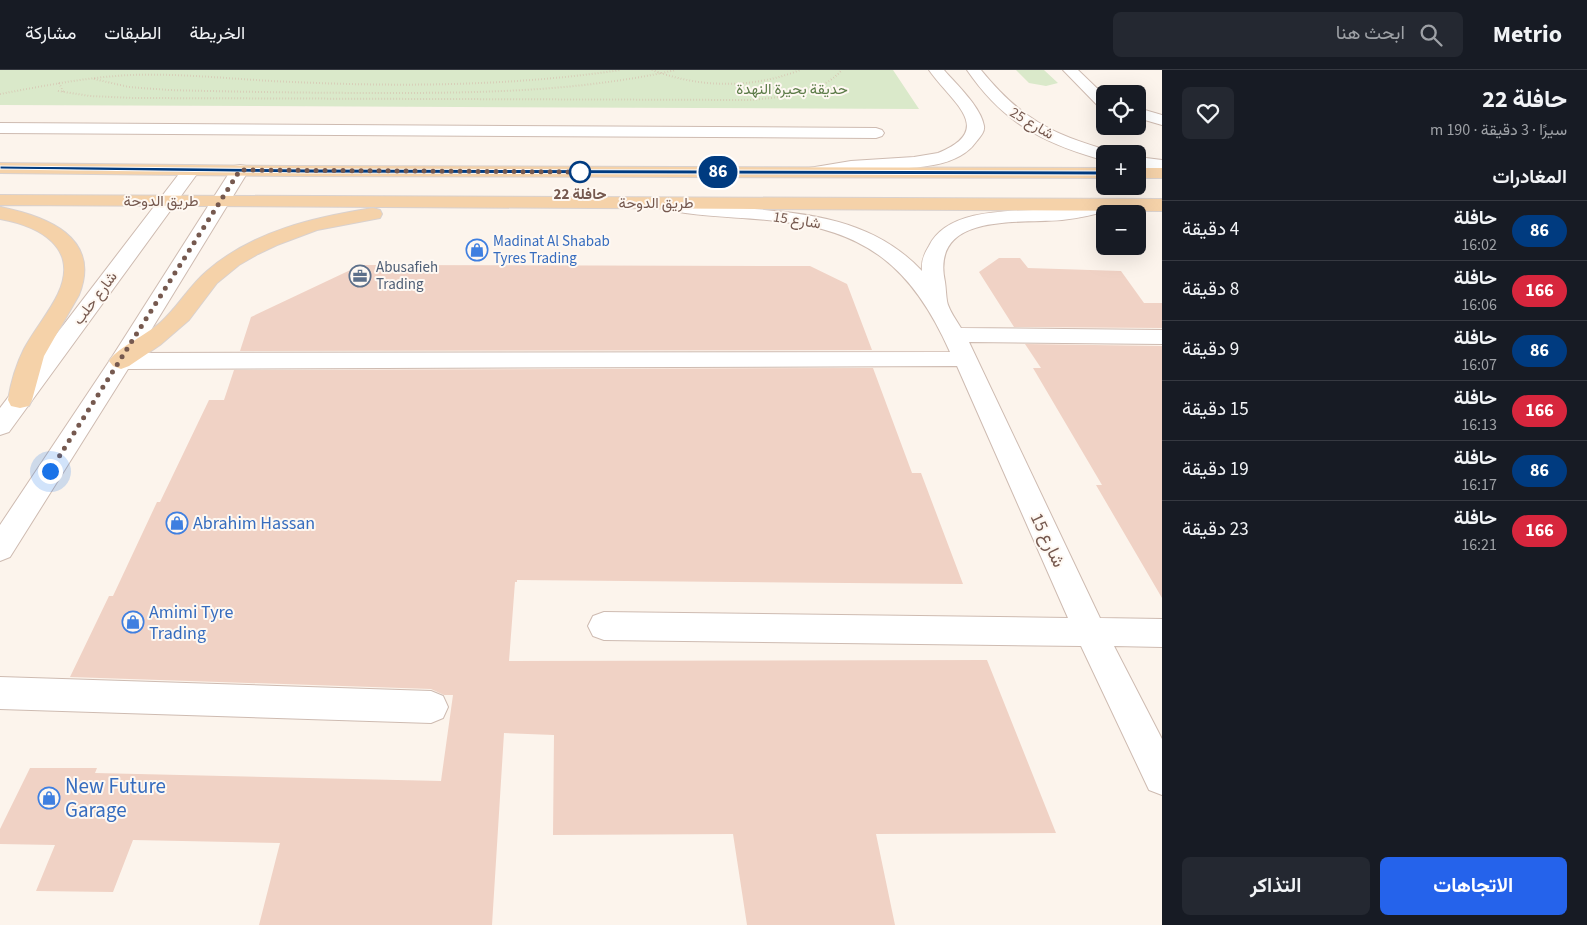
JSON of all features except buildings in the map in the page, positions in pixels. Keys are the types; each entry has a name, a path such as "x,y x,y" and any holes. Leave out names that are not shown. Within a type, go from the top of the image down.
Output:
{"main road":[{"name":"طريق الدوحة","path":"0,168 1096,173"},
{"path":"1146,173 1162,173"},
{"name":"طريق الدوحة","path":"0,200 1108,205"},
{"path":"121,361 144,347 169,327 215,274 273,239 310,227 371,214 492,210 539,202"},
{"name":"طريق الدوحة","path":"1146,205 1162,205"},
{"path":"0,213 31,220 55,233 64,241 74,262 71,286 32,355 24,377 20,400"}],"street":[{"path":"815,172 852,166 925,161 948,155 964,146 975,133 974,119 936,70"},
{"name":"شارع 25","path":"974,70 1001,102 1021,119 1067,143 1096,152"},
{"path":"1070,70 1096,94"},
{"path":"1146,115 1162,120"},
{"path":"1146,121 1162,124"},
{"path":"1,128 876,134"},
{"path":"1146,163 1162,165"},
{"name":"شارع حلب","path":"0,426 192,170"},
{"path":"0,549 121,361 240,170"},
{"name":"شارع 15","path":"662,203 713,212 793,217 848,231 872,242 907,268 921,282 936,302 959,347 1091,632 1162,776"},
{"name":"شارع 15","path":"936,302 937,291 933,270 933,257 944,237 953,231 976,222 991,219 1078,213 1096,208"},
{"path":"121,361 959,347 1162,337"},
{"path":"604,626 1162,634"},
{"path":"0,693 431,707"}],"path":[{"path":"0,94 91,78 150,75 305,83 441,84 538,81 621,70"},
{"path":"652,70 660,74 695,81 735,84 773,80 800,70"},
{"path":"91,78 129,86 168,90 420,93 552,89 605,84 676,70"},
{"path":"58,91 90,96 143,98 742,100 782,97 811,90 833,79 842,70"},
{"path":"59,83 64,92"}],"green space":[{"name":"حديقة بحيرة النهدة","path":"0,70 893,70 919,109 0,105"},
{"path":"1016,70 1044,70 1058,83 1046,86 1029,83"}],"bus line":[{"name":"86","path":"0,168 309,171 1096,173"}],"place":[{"name":"حافلة 22","path":"580,172"},
{"name":"Madinat Al Shabab Tyres Trading","path":"477,250"},
{"name":"Abusafieh Trading","path":"360,276"},
{"name":"Abrahim Hassan","path":"177,523"},
{"name":"Amimi Tyre Trading","path":"133,622"},
{"name":"New Future Garage","path":"49,798"}],"route":[{"path":"50,471 240,170 582,172 580,172"}]}
